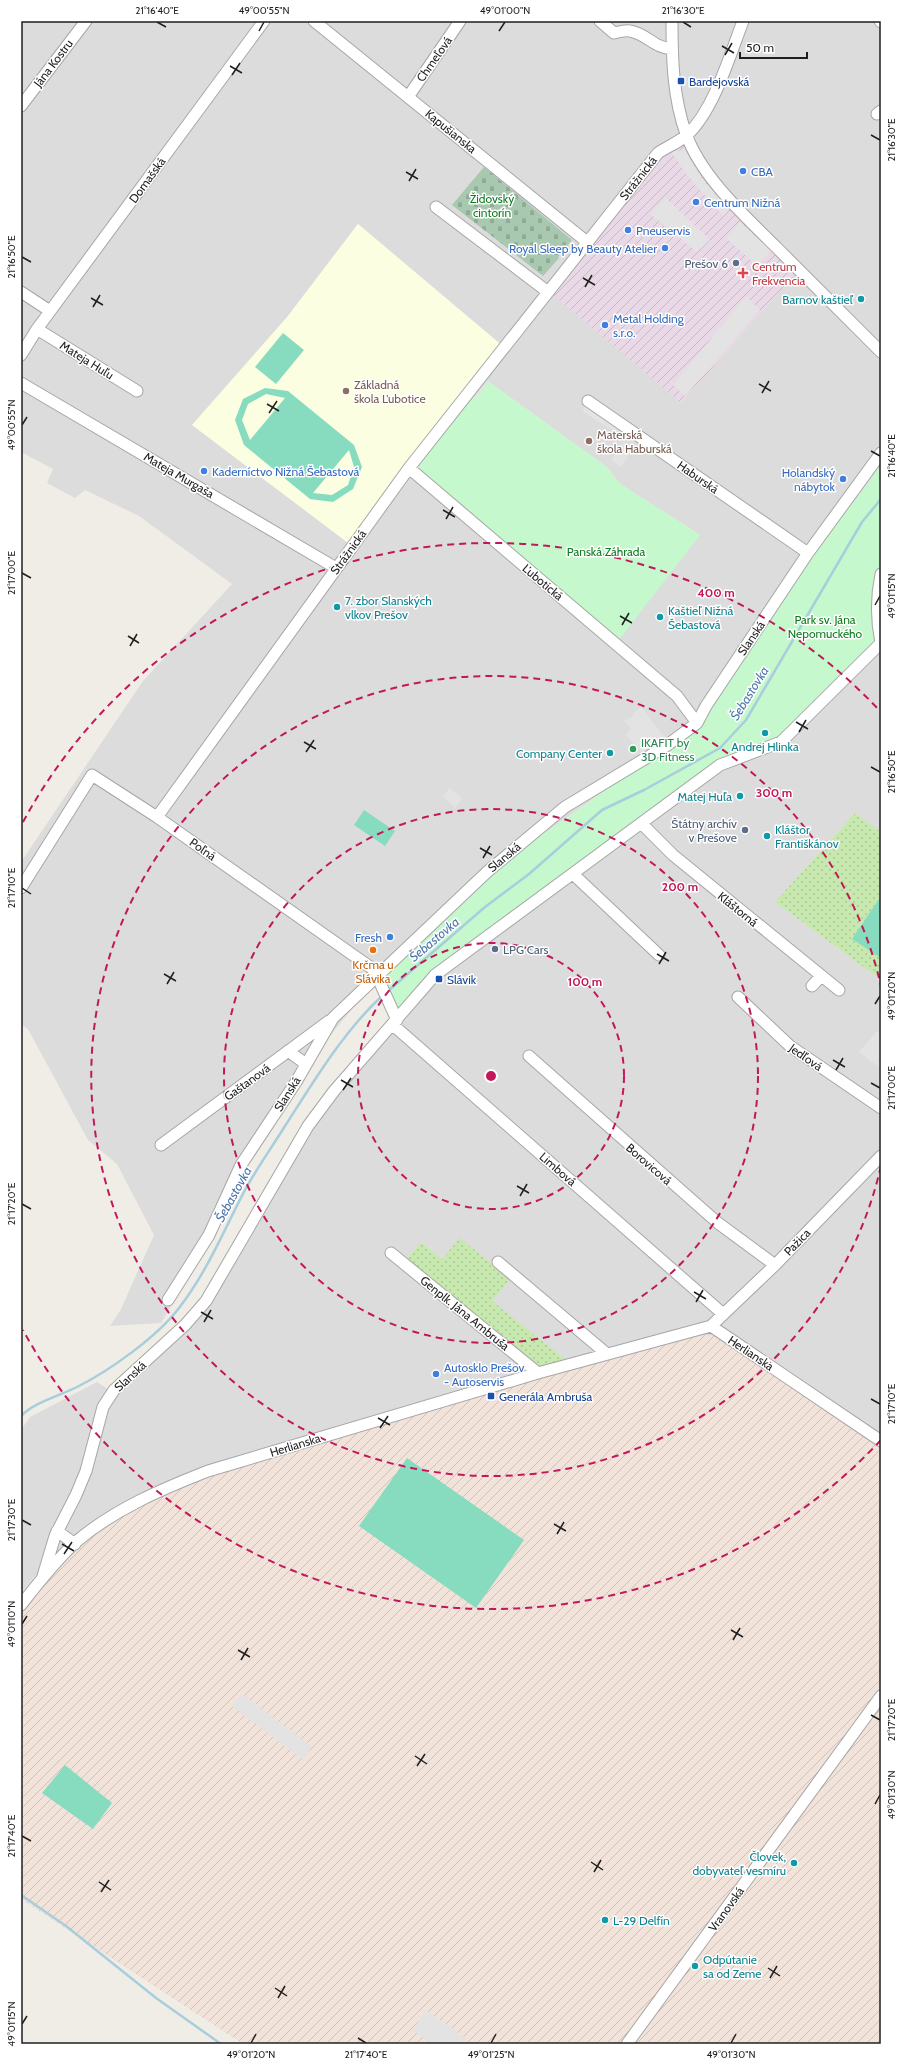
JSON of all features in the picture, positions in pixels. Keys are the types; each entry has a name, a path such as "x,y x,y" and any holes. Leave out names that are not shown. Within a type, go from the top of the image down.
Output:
{"street":[{"name":"Jána Kostru","path":"21,106 86,21"},
{"name":"Domašská","path":"21,355 50,311 264,21"},
{"name":"Kapušianska","path":"314,21 587,242"},
{"name":"Chmeľová","path":"408,97 460,21"},
{"path":"600,21 614,33 629,31 647,38 661,49 672,49"},
{"path":"672,21 673,81 686,135 706,169 732,202 881,352"},
{"name":"Strážnická","path":"157,818 409,468 658,153 686,135 714,96 743,21"},
{"path":"436,207 548,292"},
{"path":"21,292 50,311"},
{"name":"Mateja Huľu","path":"37,329 137,391"},
{"name":"Mateja Murgaša","path":"21,383 336,568"},
{"name":"Haburská","path":"588,401 808,553"},
{"name":"Slanská","path":"168,1300 209,1234 241,1165 306,1064 333,1018 380,979 477,880 565,807 666,746 697,723 706,706 808,553 881,453"},
{"name":"Ľubotická","path":"409,468 677,696 697,723"},
{"name":"Slanská","path":"43,1576 57,1531 76,1495 86,1471 102,1407 114,1390 197,1313 206,1301 308,1126 334,1091 435,975 642,824 720,765 781,742 881,643 876,621 877,592 881,574"},
{"name":"Poľná","path":"21,888 92,775 157,818 380,979 393,1009 395,1022"},
{"name":"Kláštorná","path":"642,824 673,855 839,990"},
{"path":"573,874 659,955"},
{"path":"812,986 821,976"},
{"name":"Jedľová","path":"738,997 790,1046 881,1108"},
{"name":"Gaštanová","path":"161,1145 333,1018"},
{"name":"Limbová","path":"395,1022 722,1313"},
{"name":"Jedľová","path":"785,1050 881,1116"},
{"path":"288,1052 306,1064"},
{"name":"Borovicová","path":"529,1056 718,1223 775,1265"},
{"name":"Pažica","path":"711,1326 722,1313 775,1265 881,1156"},
{"name":"Genplk. Jána Ambruša","path":"391,1253 538,1373"},
{"path":"498,1262 607,1354"},
{"name":"Herlianska","path":"21,1605 43,1576 75,1544 120,1512 165,1487 208,1471 538,1373 711,1326 881,1441"},
{"path":"57,1531 75,1544"},
{"name":"Vranovská","path":"627,2044 881,1696"}],"shaded area":[{"path":"21,21 881,21 881,460 696,727 506,860 380,977 352,1009 319,1049 243,1173 221,1223 161,1323 110,1326 121,1309 154,1235 117,1164 88,1140 28,1029 21,1024 21,862 143,681 232,584 139,516 85,490 75,498 47,483 53,469 21,452","holes":["358,224 505,348 482,377 607,467 619,483 700,535 409,467 288,316"]},
{"path":"681,132 697,162 801,268 681,403 552,294 662,150"},
{"path":"685,150 702,179 729,210 723,216 686,174 671,151"},
{"path":"665,197 710,240 697,252 650,214"},
{"path":"740,222 771,250 757,266 726,238"},
{"name":"Základná škola Ľubotice","path":"358,224 505,348 352,546 192,425 288,316"},
{"path":"746,296 760,310 685,396 673,385"},
{"path":"480,377 488,383 476,398 468,392"},
{"path":"587,404 620,426 616,433 582,411"},
{"path":"623,442 633,448 621,467 611,460"},
{"path":"881,453 881,465 852,505 847,500"},
{"path":"881,647 881,832 855,813 775,902 881,980 881,1444 575,1367 491,1301 460,1239 442,1259 421,1242 407,1259 547,1376 484,1395 42,1566 21,1594 21,1430 30,1417 97,1382 114,1393 206,1304 321,1110 399,1018 471,949"},
{"path":"641,707 667,740 644,755 626,735 631,728 624,721 629,717 634,716 632,714"},
{"path":"449,788 462,798 455,808 443,797"},
{"path":"877,1031 881,1034 881,1069 859,1052"},
{"path":"714,1335 743,1349 881,1444 881,2044 243,2044 21,1899 21,1594 42,1566 76,1534 142,1494 684,1336"},
{"path":"242,1694 312,1747 303,1760 232,1706"},
{"path":"426,2011 467,2039 464,2044 432,2044 412,2030"}],"green space":[{"name":"Židovský cintorín","path":"484,167 572,240 543,276 452,205"},
{"path":"283,333 304,350 276,384 255,367"},
{"name":"Panská Záhrada","path":"482,377 607,467 619,483 700,535 615,645 409,467"},
{"path":"265,388 288,391 354,445 362,467 353,489 333,502 310,499 244,445 235,420 243,399","holes":["266,394 285,398 250,440 242,420 248,404","349,450 354,467 348,485 332,495 313,493"]},
{"name":"Park sv. Jána Nepomuckého","path":"881,460 881,641 796,729 720,765 471,949 399,1018 380,977 506,860 696,727 781,595"},
{"path":"364,810 395,831 385,846 354,825"},
{"path":"855,813 881,832 881,980 775,902"},
{"path":"881,896 881,958 852,939"},
{"path":"460,1238 510,1279 492,1301 575,1367 547,1376 407,1259 421,1242 442,1259"},
{"path":"407,1458 524,1540 476,1608 359,1526"},
{"path":"65,1765 112,1803 93,1829 42,1793"}],"waterway":[{"name":"Šebastovka","path":"388,991 485,907 529,874 602,810 644,790 720,748 746,720 862,522 881,499"},
{"name":"Šebastovka","path":"21,1416 40,1403 77,1387 118,1363 145,1342 170,1319 198,1280 250,1182 318,1075 354,1025 382,996"},
{"path":"21,1895 66,1926 156,1998 221,2044"}],"place":[{"name":"Bardejovská","path":"681,81"},
{"name":"CBA","path":"743,171"},
{"name":"Centrum Nižná","path":"696,202"},
{"name":"Pneuservis","path":"628,230"},
{"name":"Royal Sleep by Beauty Atelier","path":"665,248"},
{"name":"Prešov 6","path":"736,263"},
{"name":"Centrum Frekvencia","path":"743,273"},
{"name":"Barnov kaštieľ","path":"861,299"},
{"name":"Metal Holding s.r.o.","path":"605,325"},
{"name":"Základná škola Ľubotice","path":"346,391"},
{"name":"Materská škola Haburská","path":"589,441"},
{"name":"Kaderníctvo Nižná Šebastová","path":"204,471"},
{"name":"Holandský nábytok","path":"843,479"},
{"name":"7. zbor Slanských vlkov Prešov","path":"337,607"},
{"name":"Kaštieľ Nižná Šebastová","path":"660,617"},
{"name":"Andrej Hlinka","path":"765,733"},
{"name":"IKAFIT by 3D Fitness","path":"633,749"},
{"name":"Company Center","path":"610,753"},
{"name":"Matej Huľa","path":"740,796"},
{"name":"Štátny archív v Prešove","path":"745,830"},
{"name":"Kláštor Františkánov","path":"767,836"},
{"name":"Fresh","path":"390,937"},
{"name":"LPG Cars","path":"495,949"},
{"name":"Krčma u Slávika","path":"373,950"},
{"name":"Slávik","path":"439,979"},
{"name":"Autosklo Prešov - Autoservis","path":"436,1374"},
{"name":"Generála Ambruša","path":"491,1396"},
{"name":"Človek, dobyvateľ vesmíru","path":"794,1863"},
{"name":"L-29 Delfín","path":"605,1920"},
{"name":"Odpútanie sa od Zeme","path":"695,1966"}]}
